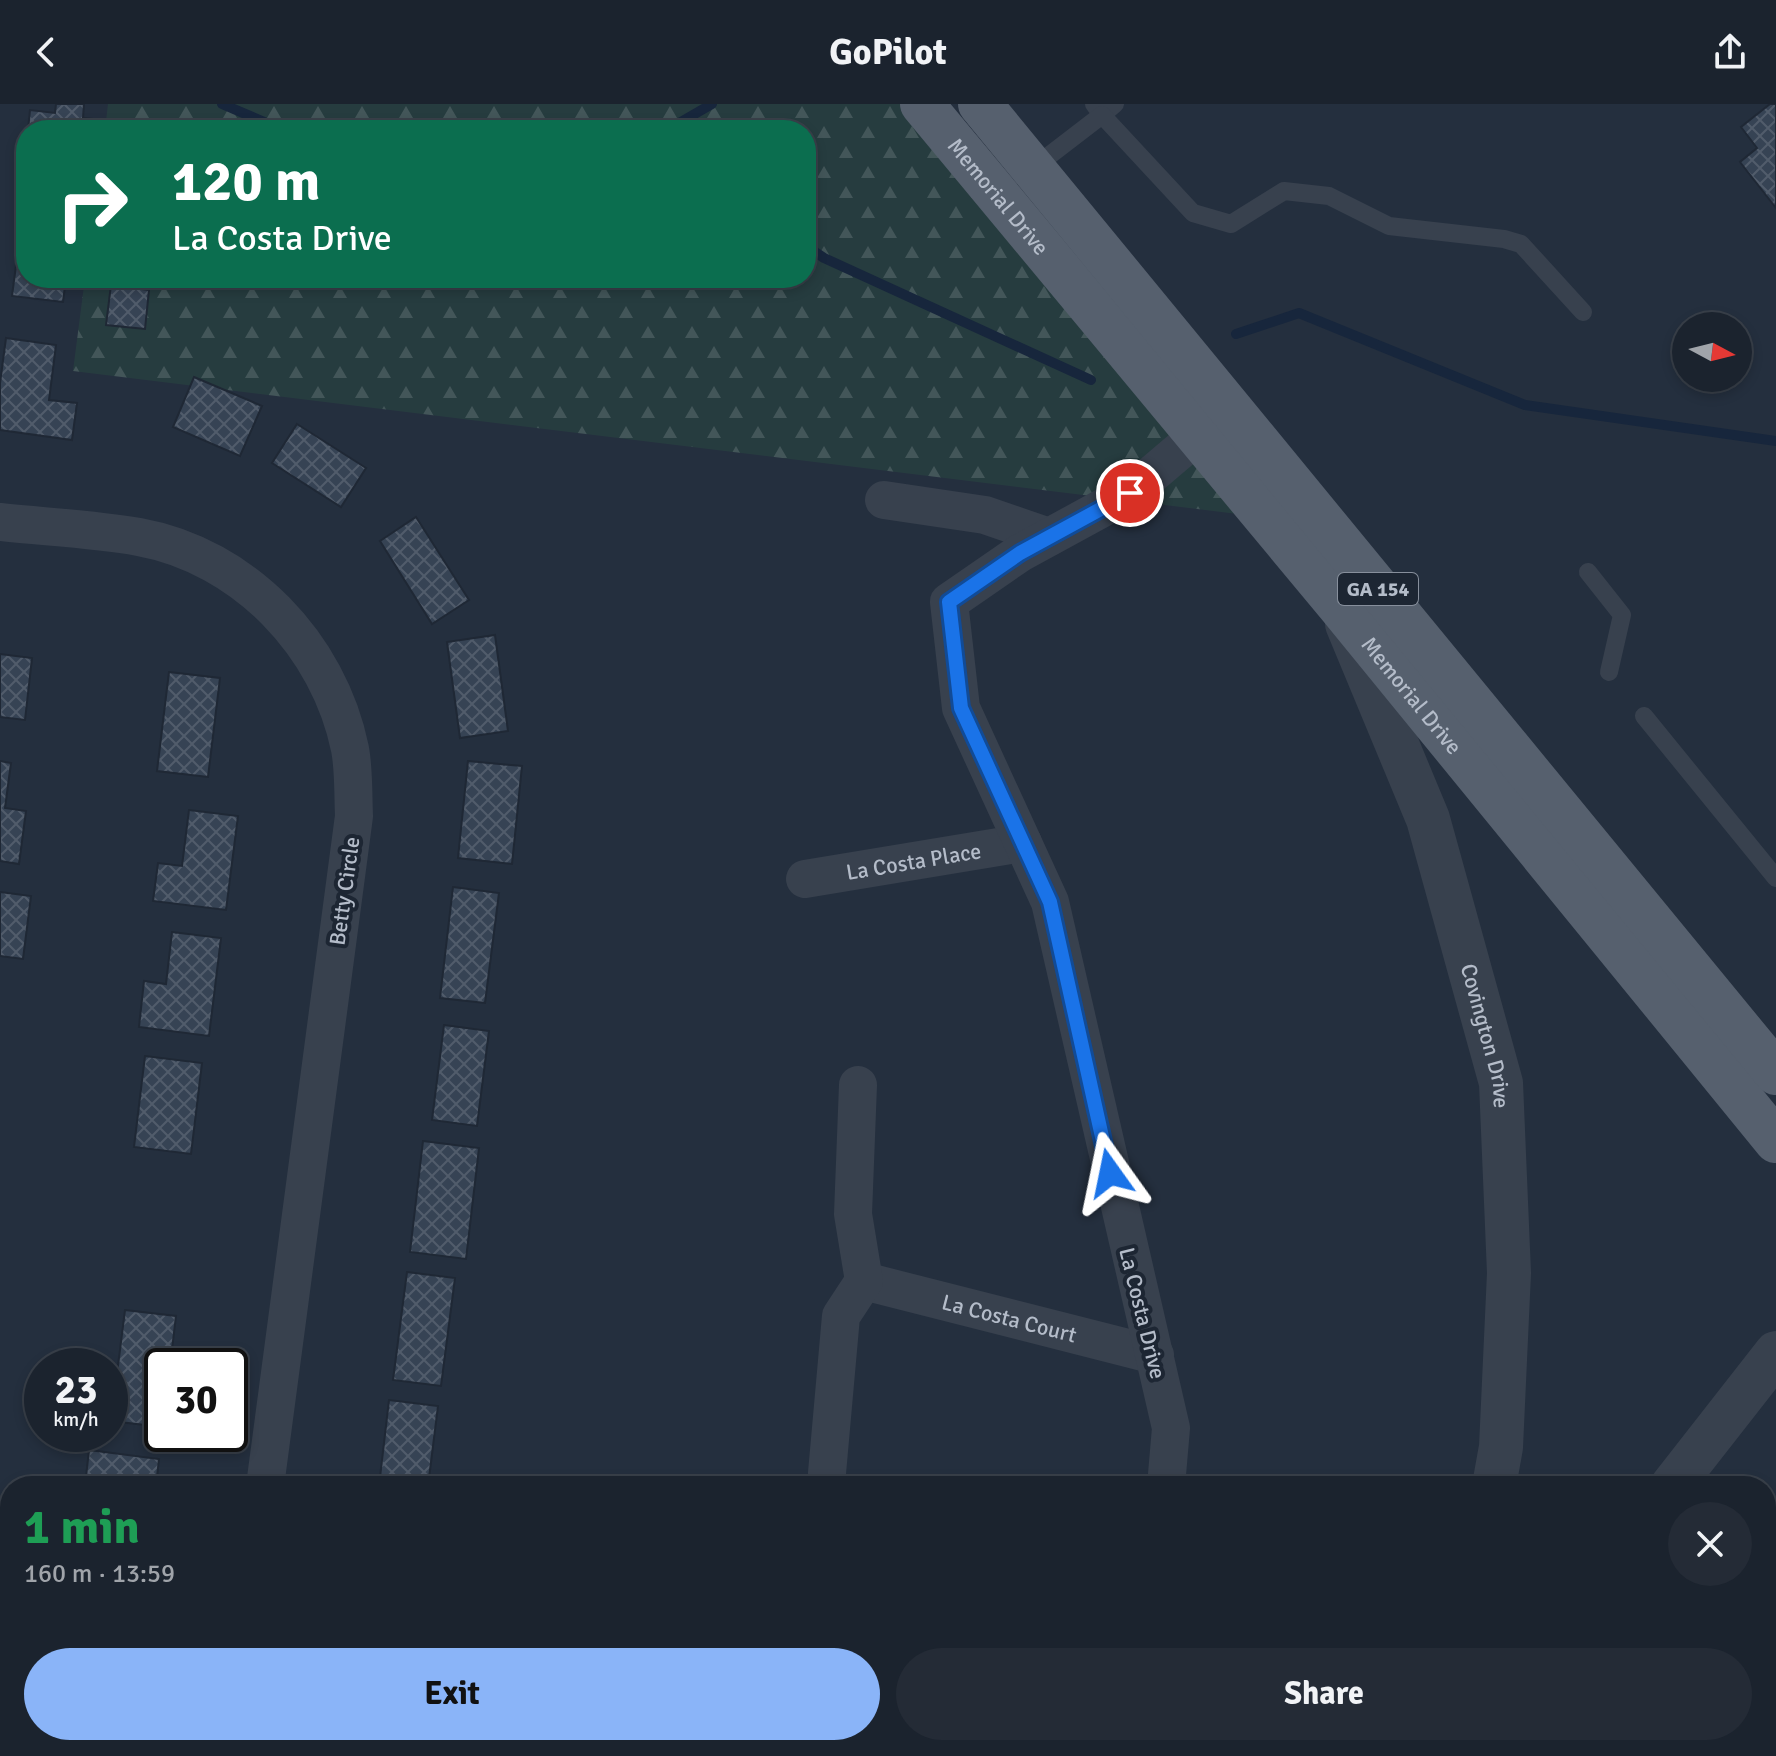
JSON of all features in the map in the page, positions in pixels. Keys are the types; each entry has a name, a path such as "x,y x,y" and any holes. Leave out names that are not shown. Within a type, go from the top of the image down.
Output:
{"main road":[{"name":"Memorial Drive","path":"922,104 1340,607 1776,1141"},
{"name":"Memorial Drive","path":"980,104 1776,1073"}],"street":[{"name":"La Costa Drive","path":"1167,1476 1171,1428 1123,1233 1050,902 961,708 949,602 1049,537 1130,493 1197,436"},
{"path":"884,500 985,515 1049,537"},
{"name":"Betty Circle","path":"0,522 141,537 196,554 239,577 301,638 327,684 350,749 354,816 266,1476"},
{"name":"Covington Drive","path":"1340,607 1428,819 1501,1083 1509,1273 1501,1447 1496,1476"},
{"name":"La Costa Place","path":"805,879 1023,843"},
{"path":"827,1473 841,1316 864,1281 853,1214 858,1085"},
{"name":"La Costa Court","path":"864,1281 1155,1355"},
{"path":"1680,1476 1776,1353"}],"lane":[{"path":"1033,168 1104,108 1193,213 1231,224 1284,191 1329,196 1389,226 1504,239 1521,244 1583,312"},
{"path":"1588,572 1622,615 1609,672"},
{"path":"1644,716 1776,878"}],"green space":[{"path":"108,104 942,104 1287,520 73,371 84,288 816,288 816,120 106,120"}],"building":[{"path":"56,104 84,104 83,118 102,120 29,120 30,110 55,113"},
{"path":"1770,104 1776,104 1776,208 1740,162 1757,148 1741,127"},
{"path":"16,265 16,288 65,288 63,302 12,296"},
{"path":"111,288 149,290 145,329 106,325"},
{"path":"6,338 56,345 49,400 77,403 72,440 0,430 0,383"},
{"path":"194,377 262,406 240,456 173,427"},
{"path":"297,424 366,468 341,507 272,463"},
{"path":"416,517 469,600 432,624 380,541"},
{"path":"495,635 508,731 460,738 447,642"},
{"path":"0,654 32,658 25,720 0,717"},
{"path":"169,672 220,678 208,777 157,771"},
{"path":"0,761 11,763 5,808 26,811 19,864 0,861"},
{"path":"468,761 522,766 512,864 458,858"},
{"path":"189,810 238,816 226,910 153,901 158,863 182,866"},
{"path":"453,887 499,893 485,1003 440,998"},
{"path":"0,892 31,896 23,959 0,956"},
{"path":"172,932 221,938 209,1036 139,1027 144,981 166,984"},
{"path":"444,1025 489,1031 477,1126 432,1120"},
{"path":"145,1056 202,1063 191,1154 134,1147"},
{"path":"423,1141 479,1148 466,1259 410,1252"},
{"path":"407,1272 455,1278 441,1386 393,1380"},
{"path":"125,1310 176,1316 172,1348 144,1348 144,1425 128,1423 128,1348 120,1348"},
{"path":"389,1400 438,1406 429,1476 380,1476"},
{"path":"89,1452 159,1459 157,1476 86,1476"}],"waterway":[{"path":"222,104 260,120"},
{"path":"684,120 712,104"},
{"path":"816,253 1091,380"},
{"path":"1236,334 1299,313 1525,405 1776,441"}],"route":[{"path":"1110,1173 1050,902 961,708 949,602 1020,553 1130,493"}]}
